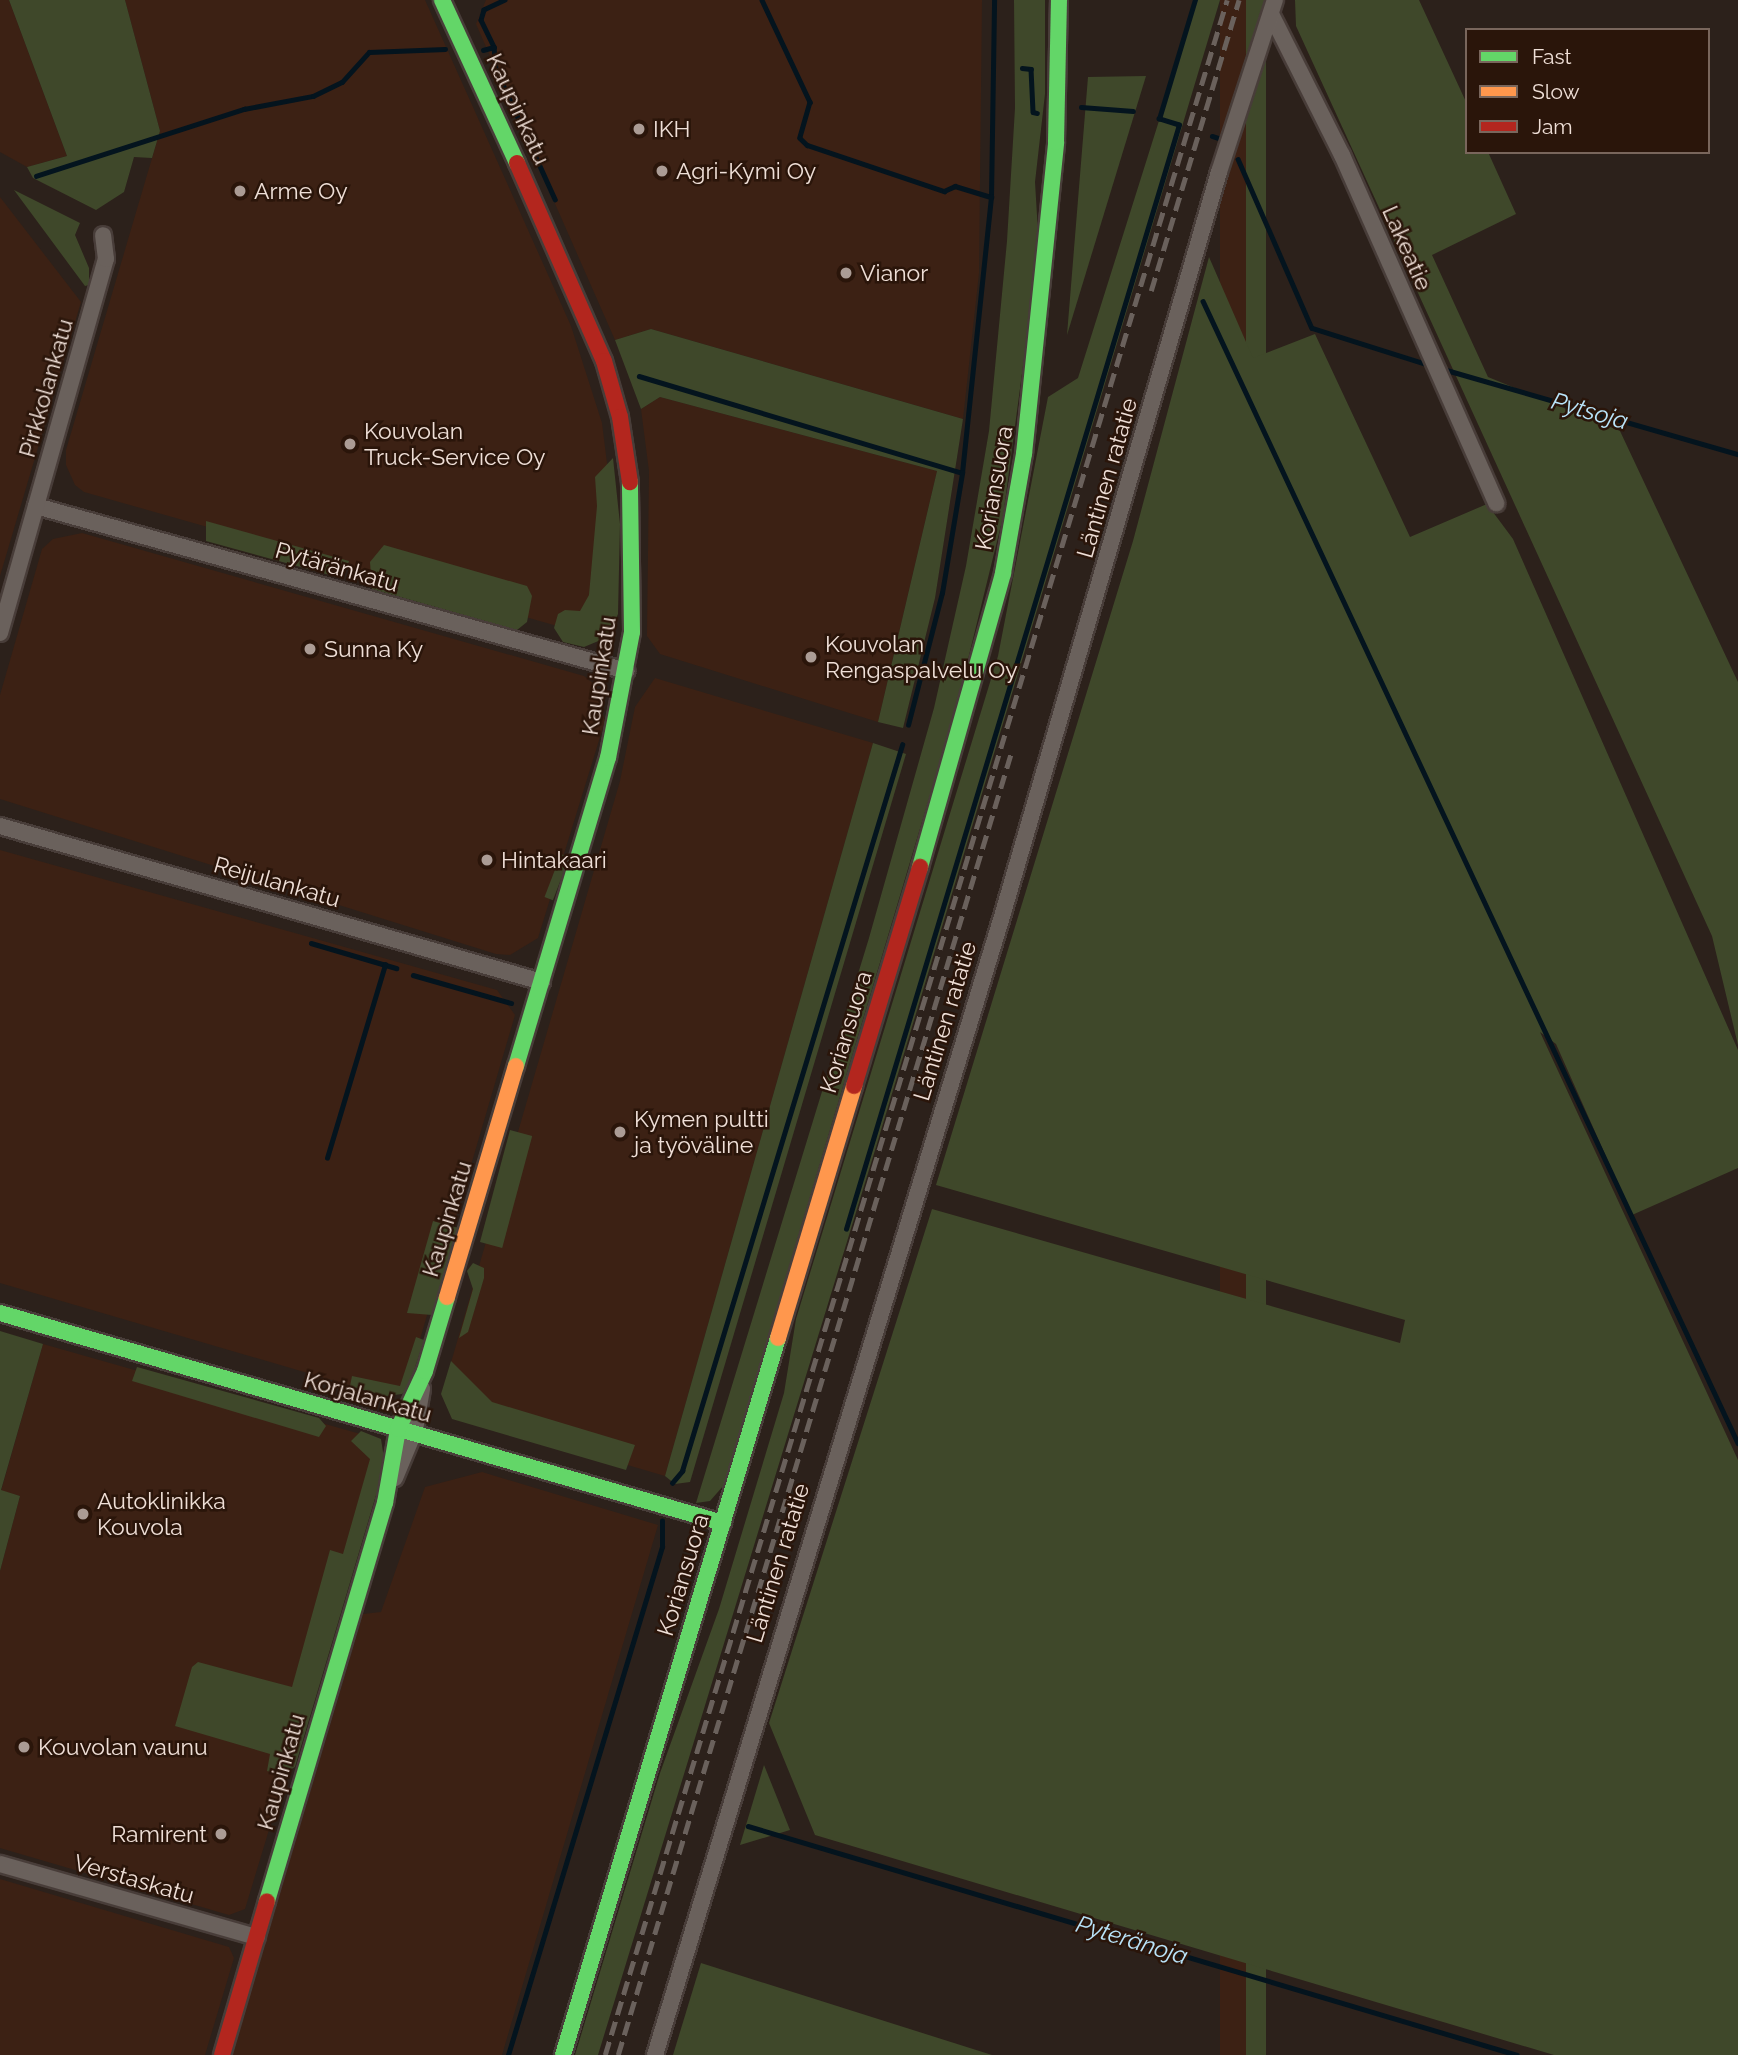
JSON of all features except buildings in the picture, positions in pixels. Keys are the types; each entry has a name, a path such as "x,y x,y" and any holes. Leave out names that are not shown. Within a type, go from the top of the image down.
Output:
{"street":[{"name":"Kaupinkatu","path":"222,2055 608,758 626,671 635,599 632,494 620,417 593,328 442,0"},
{"name":"Koriansuora","path":"563,2055 963,724 1003,573 1024,454 1044,287 1056,142 1059,0"},
{"name":"Lakeatie","path":"1273,7 1342,155 1496,503"},
{"name":"Läntinen ratatie","path":"655,2055 1007,900 1219,172 1273,7"},
{"name":"Pirkkolankatu","path":"0,633 106,259 103,235"},
{"name":"Pytäränkatu","path":"36,506 626,671"},
{"name":"Reijulankatu","path":"0,826 542,982"},
{"name":"Korjalankatu","path":"0,1313 723,1523"},
{"name":"Verstaskatu","path":"0,1864 257,1937"}],"shaded area":[{"path":"0,0 9,0 67,156 27,167 0,152"},
{"path":"125,0 425,0 571,326 602,423 609,479 612,599 575,631 84,492 75,485 66,465 66,450 160,131"},
{"path":"486,0 982,0 979,273 963,419 651,329 615,340 476,24"},
{"path":"1220,0 1246,0 1246,2055 1220,2055"},
{"path":"0,197 81,302 0,576"},
{"path":"660,397 937,471 878,722 660,654 647,636 649,471 641,409"},
{"path":"82,533 584,676 593,683 605,721 538,938 510,955 496,954 0,799 0,695 42,549 53,539"},
{"path":"655,678 873,743 665,1476 460,1416 443,1390 620,781 635,707"},
{"path":"0,850 497,990 515,1015 406,1387 386,1396 0,1283"},
{"path":"43,1344 371,1437 382,1457 245,1909 229,1915 0,1848 0,1571 20,1496 1,1491"},
{"path":"482,1472 658,1525 502,2055 232,2055 363,1614 381,1612 425,1487"},
{"path":"0,1879 229,1947 234,1958 205,2055 0,2055"}],"green space":[{"path":"9,0 125,0 160,131 152,158 134,157 124,192 96,210 33,178 27,167 67,156"},
{"path":"1014,0 1045,0 1045,94 1035,182 1038,232 1003,517 956,708 724,1485 710,1501 696,1503 869,938 934,708 966,566 989,431 1007,241 1015,108"},
{"path":"1197,0 1220,0 876,1147 598,2055 575,2055 660,1773 719,1609 784,1393 796,1319 998,656 1048,397 1078,378"},
{"path":"1246,0 1266,0 1266,2055 1246,2055"},
{"path":"1295,0 1419,0 1465,100 1465,154 1489,154 1516,214 1432,255 1488,377 1620,431 1738,682 1738,1045 1712,936 1296,26"},
{"path":"1146,76 1067,335 1088,77"},
{"path":"14,190 80,223 75,235 89,268 89,285 85,286"},
{"path":"1209,257 1253,358 1315,334 1410,537 1487,504 1513,539 1738,1050 1738,1168 1632,1215 1556,1044 1540,1032 1738,1460 1738,2055 1554,2055 815,1835 769,1723 932,1209 1400,1343 1405,1320 936,1185 1133,541"},
{"path":"651,329 963,419 935,598 903,728 878,722 937,471 660,397 641,409 615,340"},
{"path":"613,458 620,524 618,614 608,637 584,647 563,642 554,628 558,614 565,610 580,611 589,595 597,506 595,477"},
{"path":"206,521 349,561 346,570 337,577 206,541"},
{"path":"384,545 527,586 532,596 527,622 517,630 372,589 370,562"},
{"path":"873,743 906,754 690,1482 675,1484 665,1476"},
{"path":"561,854 569,857 553,900 545,897"},
{"path":"510,1130 532,1136 502,1248 480,1242"},
{"path":"433,1221 459,1228 432,1315 407,1313"},
{"path":"473,1263 484,1268 484,1278 468,1332 459,1338 473,1289 467,1271"},
{"path":"0,1331 43,1344 1,1490 20,1496 0,1571"},
{"path":"416,1337 424,1340 408,1389 402,1394 386,1396 350,1386 352,1376 400,1386"},
{"path":"451,1361 492,1402 635,1445 626,1470 452,1419 441,1394"},
{"path":"137,1367 319,1418 326,1426 319,1437 132,1381"},
{"path":"361,1431 381,1439 385,1465 295,1767 282,1775 267,1771 270,1754 175,1726 192,1667 198,1662 292,1687 330,1550 343,1554 370,1459 351,1441"},
{"path":"764,1765 790,1830 740,1845"},
{"path":"701,1963 992,2055 673,2055"}],"waterway":[{"path":"505,0 484,10 481,20 494,47 496,69 555,199"},
{"path":"762,0 810,102 800,138 807,145 944,191 955,186 991,197 994,0"},
{"path":"846,1229 1179,125 1159,119 1195,0"},
{"path":"483,50 494,47"},
{"path":"36,176 244,109 313,96 342,82 369,52 445,49"},
{"path":"1022,68 1031,69 1033,112 1037,113"},
{"path":"1081,107 1133,111"},
{"path":"1212,136 1218,138"},
{"name":"Pytsoja","path":"1238,159 1312,328 1429,365"},
{"path":"639,376 962,473 991,197"},
{"path":"1203,301 1738,1443"},
{"name":"Pytsoja","path":"1443,369 1738,454"},
{"path":"908,725 942,593 962,473"},
{"path":"672,1483 682,1471 902,745"},
{"path":"311,943 396,968"},
{"path":"327,1158 385,965"},
{"path":"413,975 511,1003"},
{"path":"508,2055 662,1547 662,1521"},
{"name":"Pyteränoja","path":"748,1826 1517,2055"}],"railway":[{"path":"605,2055 1227,0"},
{"path":"1151,291 1239,0"},
{"path":"618,2055 1012,750"}],"traffic: fast":[{"path":"442,0 517,163"},
{"path":"920,867 1003,573 1024,454 1056,142 1059,0"},
{"path":"516,1066 608,758 632,632 630,482"},
{"path":"267,1901 385,1503 398,1429 425,1371 447,1297"},
{"path":"0,1313 723,1523"},
{"path":"563,2055 778,1338"}],"traffic: slow":[{"path":"447,1297 516,1066"},
{"path":"778,1338 854,1086"}],"traffic: jam":[{"path":"517,163 604,361 620,417 630,482"},
{"path":"854,1086 920,867"},
{"path":"222,2055 267,1901"}],"place":[{"name":"IKH","path":"639,129"},
{"name":"Agri-Kymi Oy","path":"662,171"},
{"name":"Arme Oy","path":"240,191"},
{"name":"Vianor","path":"846,273"},
{"name":"Kouvolan Truck-Service Oy","path":"350,444"},
{"name":"Sunna Ky","path":"310,649"},
{"name":"Kouvolan Rengaspalvelu Oy","path":"811,657"},
{"name":"Hintakaari","path":"487,860"},
{"name":"Kymen pultti ja työväline","path":"620,1132"},
{"name":"Autoklinikka Kouvola","path":"83,1514"},
{"name":"Kouvolan vaunu","path":"24,1747"},
{"name":"Ramirent","path":"221,1834"}]}
